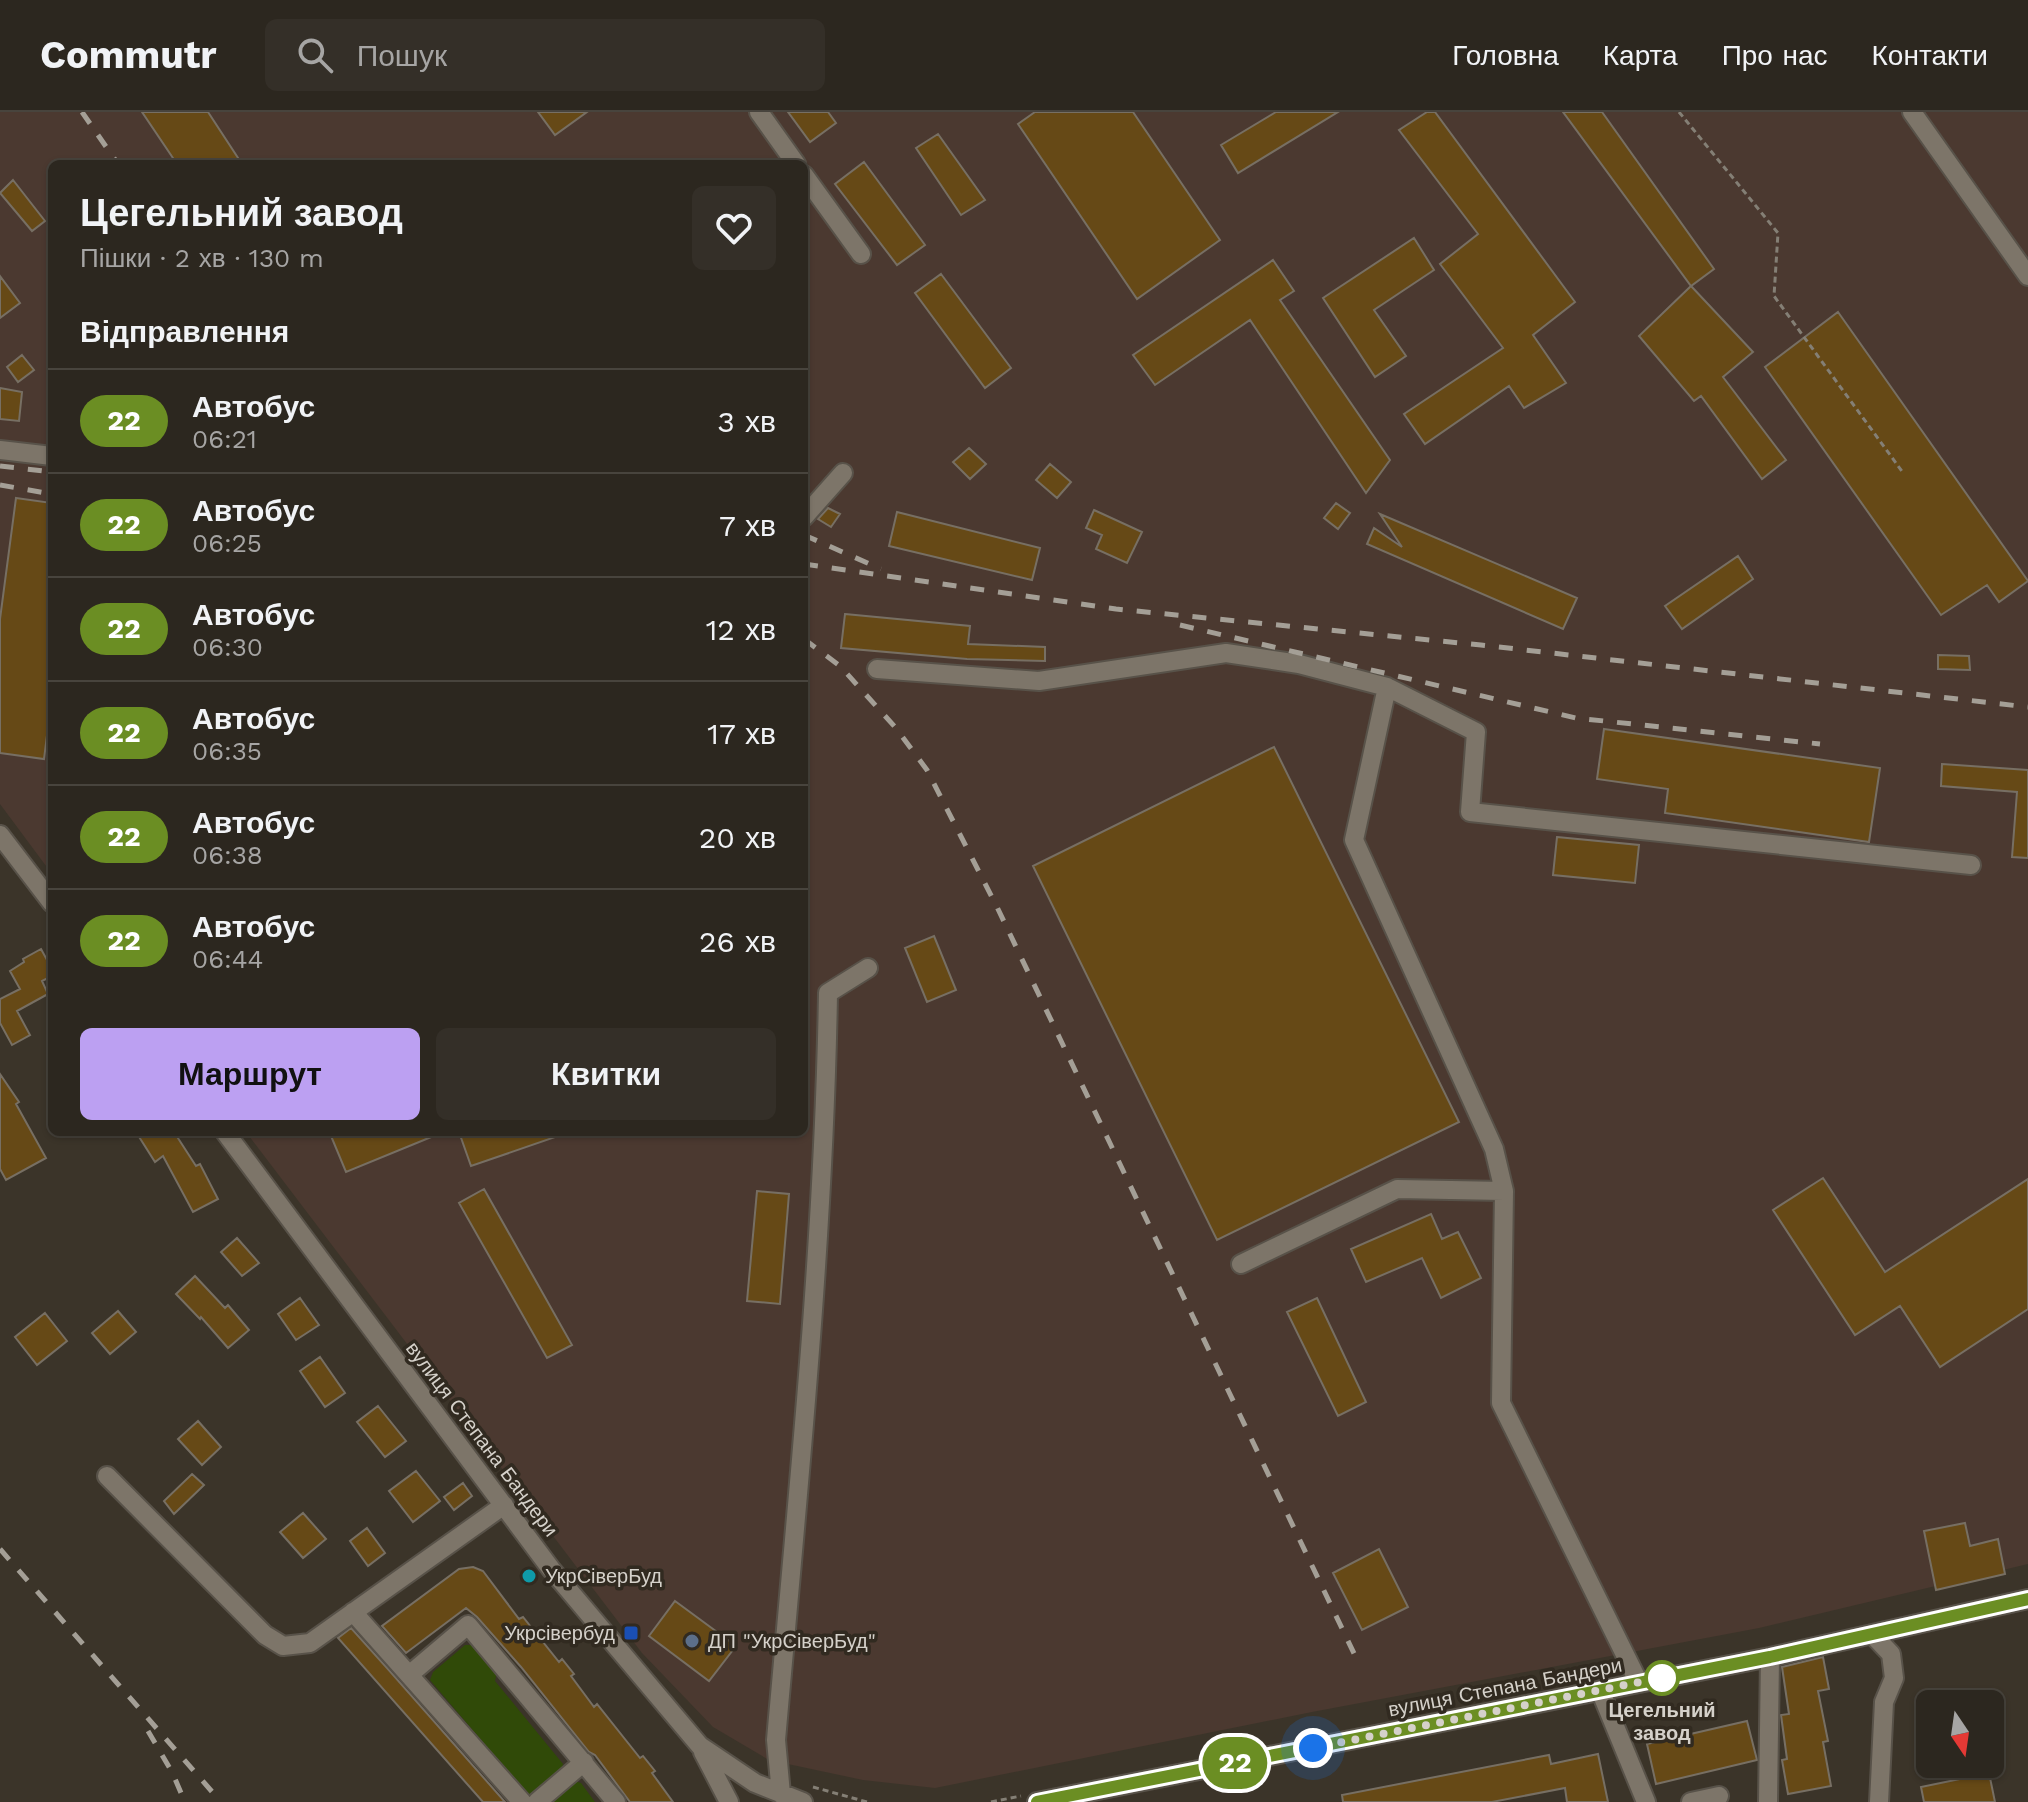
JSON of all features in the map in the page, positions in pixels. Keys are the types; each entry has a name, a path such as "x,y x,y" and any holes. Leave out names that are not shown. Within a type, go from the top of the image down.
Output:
{"street":[{"path":"759,112 793,160"},
{"path":"1912,112 2028,276"},
{"path":"808,181 861,254"},
{"path":"0,450 48,456"},
{"path":"808,512 843,473"},
{"path":"877,669 1039,681 1226,653 1299,664 1387,687 1476,732 1470,812 1971,865"},
{"path":"1387,687 1354,840 1494,1149 1504,1191 1501,1403 1639,1683"},
{"path":"0,835 45,879"},
{"path":"781,1794 776,1740 811,1342 828,993 868,968"},
{"name":"вулиця Степана Бандери","path":"228,1136 551,1569 700,1746 755,1783 781,1794 806,1794"},
{"path":"1241,1264 1397,1189 1504,1191"},
{"path":"107,1476 265,1635 283,1646 310,1643 504,1505"},
{"name":"вулиця Степана Бандери","path":"1037,1802 1770,1657 2028,1599"},
{"path":"353,1612 522,1802"},
{"path":"409,1675 468,1625 616,1802"},
{"path":"1872,1634 1891,1654 1894,1678 1884,1702 1879,1802"},
{"path":"1768,1802 1770,1657"},
{"path":"1600,1690 1646,1802"},
{"path":"700,1746 729,1802"},
{"path":"537,1802 584,1762"},
{"path":"1691,1802 1719,1796"}],"path":[{"path":"1679,112 1778,233 1774,296 1904,474"},
{"path":"806,1794 867,1802"}],"shaded area":[{"path":"0,112 2028,112 2028,1564 1759,1628 1312,1712 935,1788 863,1780 769,1760 713,1727 642,1653 249,1136 808,1136 808,160 48,160 48,869 0,804"}],"green space":[{"path":"465,1645 473,1645 497,1672 495,1681 563,1764 560,1776 536,1795 527,1794 430,1680 433,1672"},
{"path":"574,1781 581,1783 595,1802 546,1802"}],"building":[{"path":"142,112 208,112 239,160 174,160"},
{"path":"538,112 587,112 555,135"},
{"path":"788,112 828,112 836,123 810,142"},
{"path":"1035,112 1133,112 1220,240 1137,299 1018,124"},
{"path":"1276,112 1338,112 1238,173 1221,145"},
{"path":"1427,112 1435,112 1575,302 1533,335 1566,383 1524,408 1509,386 1425,444 1404,414 1503,348 1440,264 1478,234 1399,130"},
{"path":"1563,112 1602,112 1714,269 1691,286"},
{"path":"938,134 985,200 961,215 916,148"},
{"path":"864,162 925,245 897,265 835,184"},
{"path":"13,180 45,221 32,231 0,193"},
{"path":"1414,238 1434,270 1374,310 1406,356 1375,377 1323,298"},
{"path":"1273,260 1294,291 1280,300 1390,460 1366,493 1250,320 1155,385 1133,355"},
{"path":"941,274 1011,368 985,388 915,293"},
{"path":"0,276 20,303 0,318"},
{"path":"1691,286 1753,352 1723,377 1786,460 1762,479 1701,396 1694,401 1639,336"},
{"path":"1838,312 2028,581 1999,602 1987,585 1941,615 1765,367"},
{"path":"22,355 34,370 18,382 7,367"},
{"path":"0,388 22,392 19,421 0,419"},
{"path":"969,448 986,464 970,479 953,462"},
{"path":"1050,464 1071,482 1057,498 1036,480"},
{"path":"16,498 48,502 48,727 44,759 0,753 0,619"},
{"path":"1336,503 1350,513 1338,529 1324,518"},
{"path":"828,508 840,514 831,527 818,519"},
{"path":"1094,510 1142,532 1127,563 1096,549 1102,535 1086,528"},
{"path":"897,512 1040,548 1032,580 889,546"},
{"path":"1380,514 1577,598 1563,629 1367,544 1374,528 1402,547"},
{"path":"1738,556 1753,579 1682,629 1665,606"},
{"path":"845,614 970,626 968,644 1045,647 1045,661 967,659 841,648"},
{"path":"1938,655 1969,656 1970,670 1938,669"},
{"path":"1604,729 1880,768 1869,842 1665,813 1668,789 1597,779"},
{"path":"1274,747 1459,1122 1217,1240 1033,866"},
{"path":"1942,764 2028,770 2028,858 2012,857 2017,792 1941,786"},
{"path":"1557,837 1639,845 1635,883 1553,875"},
{"path":"934,936 956,990 927,1002 905,948"},
{"path":"41,949 48,962 48,978 42,981 48,994 17,1011 30,1035 12,1045 0,1023 0,999 20,989 10,971 24,962 23,959"},
{"path":"0,1074 19,1102 16,1104 46,1158 6,1180 0,1169"},
{"path":"139,1136 177,1136 196,1166 200,1164 218,1199 193,1212 163,1156 155,1162"},
{"path":"331,1136 434,1136 346,1172"},
{"path":"460,1136 558,1136 471,1166"},
{"path":"1823,1178 1885,1272 2028,1179 2028,1309 1940,1367 1900,1306 1855,1335 1773,1210"},
{"path":"484,1189 572,1345 547,1358 459,1203"},
{"path":"757,1191 789,1194 780,1304 747,1301"},
{"path":"1431,1214 1442,1239 1458,1232 1481,1278 1441,1298 1422,1258 1366,1282 1351,1249"},
{"path":"237,1238 259,1263 242,1276 221,1252"},
{"path":"195,1276 225,1308 228,1305 249,1330 228,1348 176,1294"},
{"path":"300,1298 319,1325 296,1340 278,1314"},
{"path":"1317,1298 1366,1402 1338,1416 1287,1312"},
{"path":"118,1311 136,1332 110,1354 92,1333"},
{"path":"45,1313 67,1341 37,1365 15,1337"},
{"path":"320,1357 345,1393 325,1407 300,1371"},
{"path":"378,1406 406,1441 385,1457 357,1422"},
{"path":"198,1421 221,1447 202,1465 178,1439"},
{"path":"416,1471 440,1501 413,1522 389,1491"},
{"path":"192,1474 204,1485 174,1514 164,1501"},
{"path":"463,1483 472,1496 454,1510 444,1497"},
{"path":"303,1513 326,1539 303,1558 280,1532"},
{"path":"1965,1523 1970,1546 1998,1539 2005,1574 1936,1590 1924,1531"},
{"path":"367,1528 385,1553 368,1566 350,1541"},
{"path":"1379,1549 1408,1607 1362,1630 1333,1573"},
{"path":"473,1567 483,1571 519,1619 523,1617 559,1662 562,1659 594,1707 597,1704 640,1758 643,1756 655,1771 652,1773 673,1802 630,1802 521,1667 466,1608 406,1653 382,1626 459,1569"},
{"name":"ДП \"УкрСіверБуд\"","path":"675,1601 736,1646 709,1681 649,1636"},
{"path":"351,1628 505,1802 483,1802 338,1638"},
{"path":"1823,1657 1829,1689 1818,1691 1828,1741 1823,1742 1831,1786 1788,1794 1782,1760 1787,1759 1781,1715 1789,1714 1782,1667"},
{"path":"1747,1721 1757,1760 1656,1784 1647,1744"},
{"path":"1598,1754 1608,1802 1567,1802 1565,1788 1492,1802 1343,1802 1342,1795 1549,1755 1551,1764"},
{"path":"1965,1778 1990,1778 1995,1802 1924,1802 1921,1787"}],"railway":[{"path":"82,112 115,160"},
{"path":"0,466 48,472"},
{"path":"0,485 48,493"},
{"path":"808,537 881,569"},
{"path":"808,565 1116,609 1481,645 2028,707"},
{"path":"1180,625 1576,718 1820,744"},
{"path":"808,642 840,666 895,727 927,770 997,907 1360,1666"},
{"path":"0,1549 221,1802"},
{"path":"148,1731 185,1802"}],"bus line":[{"name":"22","path":"1037,1802 1770,1657 2028,1599"}],"place":[{"name":"УкрСіверБуд","path":"529,1576"},
{"name":"Укрсівербуд","path":"631,1633"},
{"name":"ДП \"УкрСіверБуд\"","path":"692,1641"},
{"name":"Цегельний завод","path":"1662,1678"}],"route":[{"path":"1313,1748 1665,1677 1662,1678"}]}
